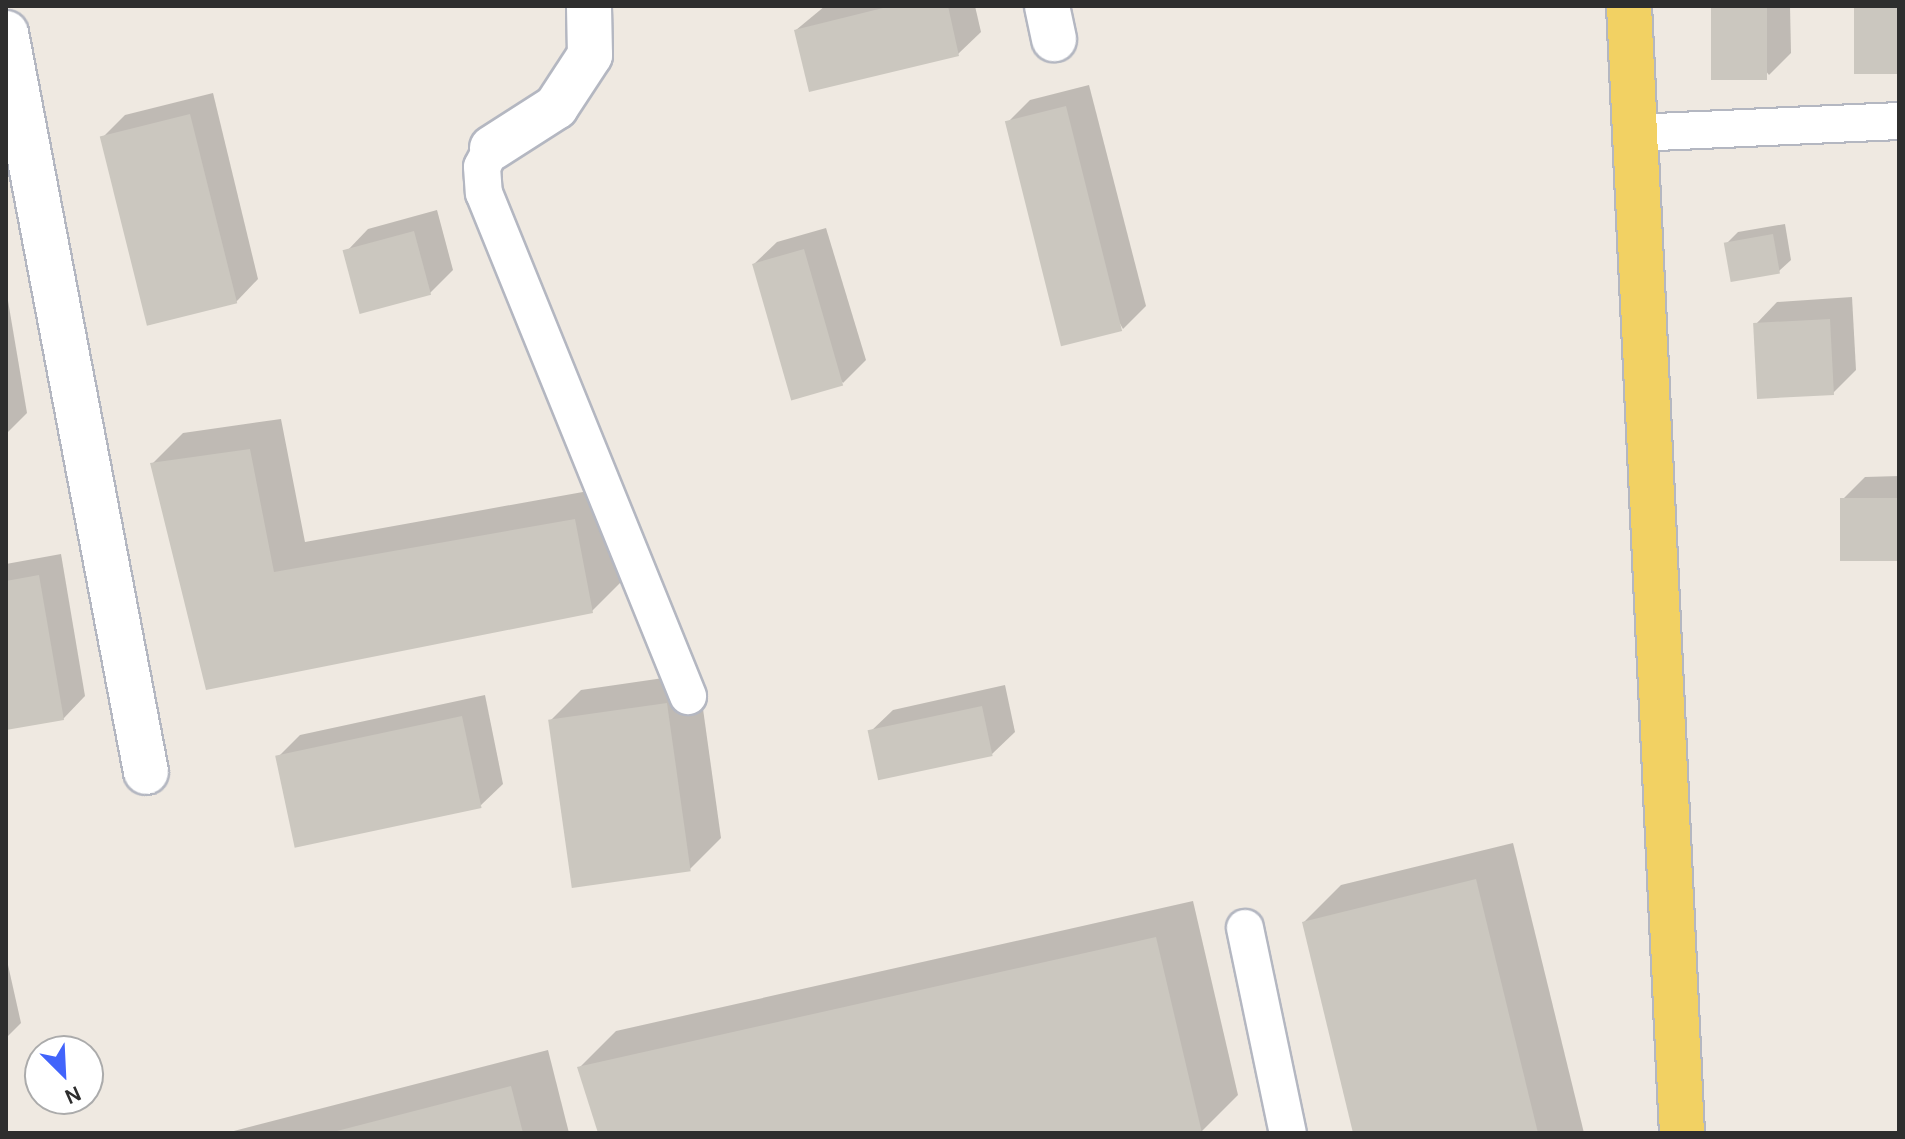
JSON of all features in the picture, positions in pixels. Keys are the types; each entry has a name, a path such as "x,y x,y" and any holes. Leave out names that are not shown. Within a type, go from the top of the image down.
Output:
{"main road":[{"path":"1629,6 1682,1133"}],"street":[{"path":"492,148 556,107 590,55 589,6"},
{"path":"6,33 146,772"}],"lane":[{"path":"1635,133 1899,121"},
{"path":"492,148 482,167 484,193 688,696"},
{"path":"1245,928 1288,1133"}],"building":[{"path":"891,6 948,6 959,56 809,92 794,30"},
{"path":"1711,6 1767,6 1767,80 1711,80"},
{"path":"1854,6 1899,6 1899,74 1854,74"},
{"path":"1066,106 1122,331 1061,346 1005,121"},
{"path":"190,114 237,303 147,326 100,136"},
{"path":"414,231 431,295 360,314 343,250"},
{"path":"1773,234 1780,273 1731,282 1724,243"},
{"path":"804,249 843,385 791,400 752,264"},
{"path":"1830,319 1834,395 1757,399 1753,323"},
{"path":"250,449 274,572 575,519 593,613 206,690 150,463"},
{"path":"1840,498 1899,498 1899,561 1840,561"},
{"path":"39,575 64,720 6,730 6,581"},
{"path":"667,703 691,871 572,888 548,720"},
{"path":"982,706 993,756 878,780 868,730"},
{"path":"462,716 482,808 295,848 275,756"},
{"path":"1476,879 1538,1133 1353,1133 1302,922"},
{"path":"1156,937 1202,1133 598,1133 577,1067"},
{"path":"511,1086 523,1133 333,1133 333,1132"}]}
